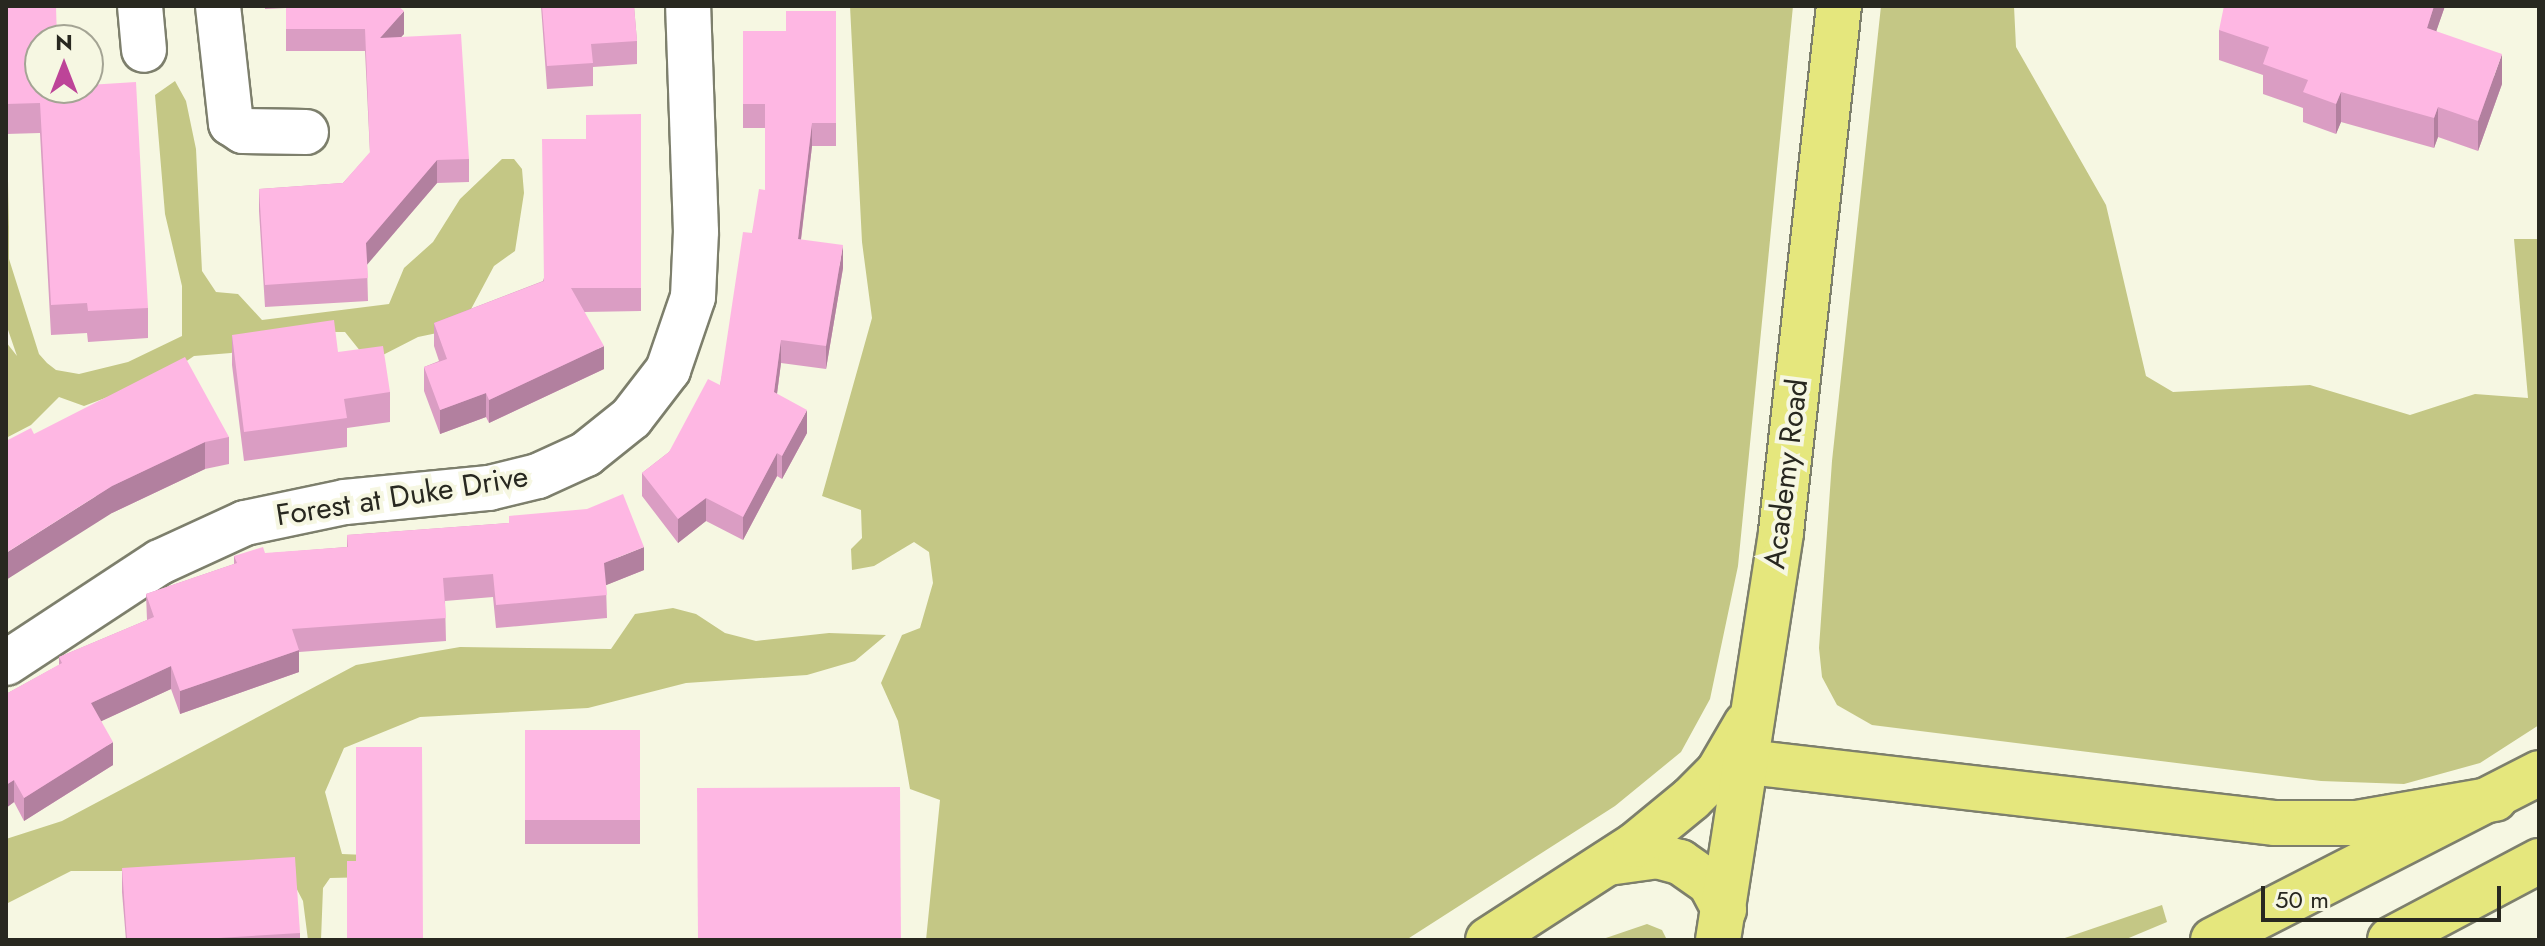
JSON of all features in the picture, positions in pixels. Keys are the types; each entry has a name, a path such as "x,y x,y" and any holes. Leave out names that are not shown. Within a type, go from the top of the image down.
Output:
{"main road":[{"name":"Academy Road","path":"1721,925 1781,532 1839,6"},
{"path":"1488,940 1608,863 1718,772 1756,708"},
{"path":"1748,762 2275,823 2357,823 2495,799"},
{"path":"2213,940 2495,799 2539,773"},
{"path":"1608,863 1657,856 1680,862 1710,883 1721,925"},
{"path":"2390,940 2539,861"}],"street":[{"path":"140,6 144,50"},
{"path":"218,6 231,123 243,131 306,132"},
{"name":"Forest at Duke Drive","path":"6,663 160,562 245,523 345,502 489,488 538,476 586,454 631,418 668,370 693,297 696,232 688,6"}],"green space":[{"path":"850,6 1793,6 1738,566 1710,699 1681,752 1615,806 1406,940 926,940 940,800 910,789 898,721 881,683 902,635 920,628 933,583 929,552 914,542 874,566 852,570 851,549 862,538 861,510 822,496 872,318 862,242"},
{"path":"1881,6 2014,6 2016,47 2106,205 2146,376 2173,392 2310,385 2410,415 2475,394 2528,398 2514,239 2539,239 2539,725 2480,763 2404,784 2321,781 1872,725 1837,705 1822,677 1819,648 1832,461"},
{"path":"175,81 186,101 196,149 202,271 216,292 238,294 262,320 389,304 404,268 433,242 460,199 502,159 514,159 522,169 524,193 515,251 494,266 461,328 418,337 377,358 365,357 345,332 301,332 231,353 194,356 166,375 84,406 59,397 31,425 6,438 6,342 17,356 6,324 9,180 9,259 39,354 47,363 56,370 79,374 128,362 182,336 182,286 165,214 155,95"},
{"path":"673,608 696,614 725,633 756,641 829,633 886,635 855,661 807,675 686,683 588,708 420,717 344,748 325,792 342,854 390,856 372,877 330,878 323,888 321,940 308,940 303,901 291,878 281,871 71,871 6,904 6,839 62,821 356,665 460,647 611,649 635,614"},
{"path":"2162,905 2167,922 2124,940 2059,940"},
{"path":"1647,924 1662,930 1667,940 1600,940"}],"building":[{"path":"6,6 56,6 57,24 24,24 24,103 6,104"},
{"path":"286,6 398,6 404,11 380,38 461,34 469,159 437,160 366,243 368,278 265,285 259,189 343,183 370,152 365,29 286,29"},
{"path":"542,6 634,6 637,41 591,44 593,63 547,66"},
{"path":"2224,6 2434,6 2427,28 2502,54 2478,121 2438,107 2434,118 2341,92 2336,104 2303,92 2308,80 2263,64 2269,47 2219,30"},
{"path":"786,11 836,11 836,123 812,123 798,239 843,245 826,346 781,340 774,392 807,410 782,456 777,453 743,517 706,498 678,519 642,473 669,452 708,379 720,385 743,232 752,233 759,189 765,190 765,104 743,104 743,31 786,31"},
{"path":"136,82 148,308 88,311 87,303 51,305 40,104 104,104 104,84"},
{"path":"641,114 641,288 571,288 604,346 489,400 486,393 440,410 424,367 447,359 434,323 544,281 542,139 586,139 586,115"},
{"path":"334,320 338,352 383,346 390,392 344,399 347,418 244,432 232,335"},
{"path":"185,357 229,437 205,442 112,486 6,553 6,441 31,428 34,434"},
{"path":"623,494 644,547 604,563 607,595 496,605 493,574 443,578 446,618 292,629 299,650 180,691 171,666 91,703 113,742 24,798 14,780 6,785 6,694 62,663 59,657 154,617 146,594 237,563 234,556 263,547 265,553 348,547 347,535 509,523 509,516 587,509"},
{"path":"525,730 640,730 640,820 525,820"},
{"path":"356,747 422,747 423,940 347,940 347,861 356,861"},
{"path":"900,787 901,940 698,940 697,788"},
{"path":"295,857 300,933 127,940 122,868"}]}
